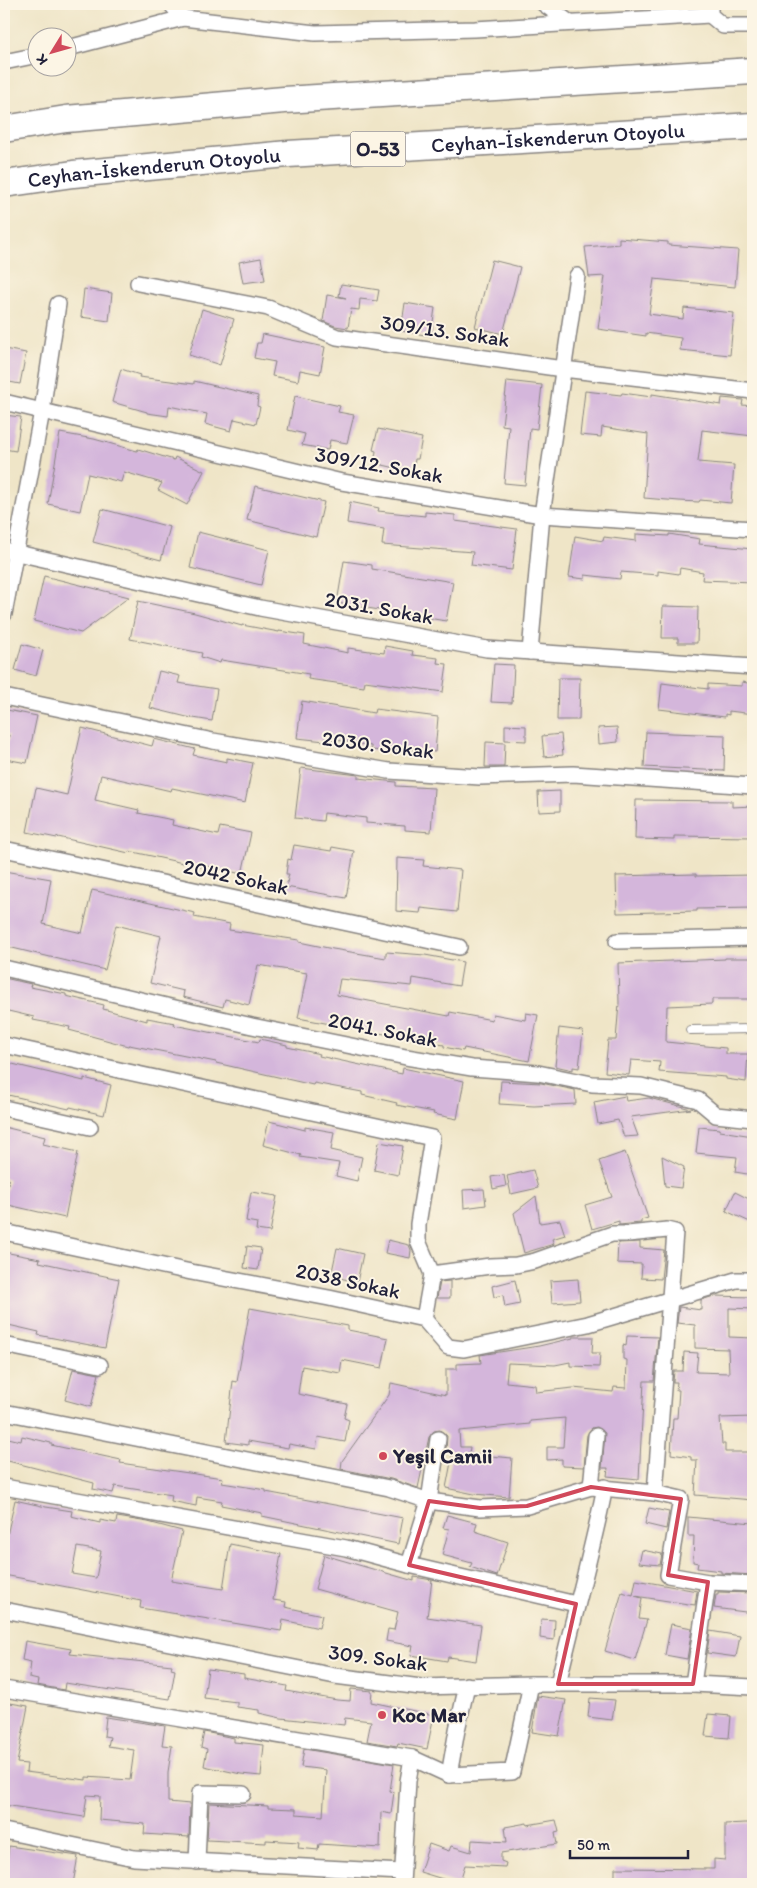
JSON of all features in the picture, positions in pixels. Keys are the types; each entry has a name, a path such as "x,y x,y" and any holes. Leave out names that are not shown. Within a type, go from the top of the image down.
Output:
{"highway":[{"path":"4,128 66,119 284,100 753,71"},
{"name":"Ceyhan-İskenderun Otoyolu","path":"4,184 73,174 288,154 753,126"}],"street":[{"path":"171,4 183,18"},
{"path":"544,4 570,23"},
{"path":"78,45 183,18 315,33 475,29 570,23 710,10 723,26 753,26"},
{"path":"4,62 28,57"},
{"path":"530,652 542,515 577,276"},
{"name":"309/13. Sokak","path":"138,283 268,308 338,337 563,369 753,391"},
{"path":"4,614 9,551 42,411 58,304"},
{"name":"309/12. Sokak","path":"4,402 342,482 542,515 753,529"},
{"name":"2031. Sokak","path":"9,551 260,608 487,649 753,667"},
{"name":"2030. Sokak","path":"4,697 212,741 389,771 480,778 573,774 753,786"},
{"name":"2042 Sokak","path":"4,849 459,947"},
{"path":"617,941 753,938"},
{"name":"2041. Sokak","path":"4,968 252,1026 406,1057 472,1068 538,1073 592,1084 641,1086 698,1100 716,1115 753,1118"},
{"path":"4,1045 432,1138 418,1224 418,1241 432,1274 424,1319"},
{"path":"4,1108 90,1127"},
{"path":"432,1274 490,1266 516,1265 543,1259 612,1234 667,1230 675,1232 655,1493"},
{"name":"2038 Sokak","path":"4,1232 424,1319 448,1347 464,1349 588,1324 736,1280 753,1280"},
{"path":"4,1345 100,1365"},
{"path":"4,1412 389,1488 429,1501 480,1508 527,1506 598,1487 655,1493 681,1499 668,1575 708,1582 753,1584"},
{"path":"558,1684 576,1604 593,1548 598,1487 596,1436"},
{"path":"409,1565 429,1501 438,1439"},
{"path":"4,1487 346,1548 409,1565 576,1604"},
{"path":"693,1684 708,1582"},
{"name":"309. Sokak","path":"4,1610 335,1676 421,1687 531,1684 693,1684 753,1687"},
{"path":"4,1689 412,1758 449,1775 512,1772 531,1684"},
{"path":"449,1775 467,1685"},
{"path":"4,1831 134,1858 402,1878 408,1781 412,1758"},
{"path":"197,1862 200,1793 242,1794"}],"lane":[{"path":"690,1030 753,1029"}],"highlighted area":[{"path":"591,1487 681,1499 668,1575 708,1582 693,1684 558,1684 576,1604 409,1565 429,1501 480,1508 527,1506"}],"building":[{"path":"619,238 668,242 668,245 738,250 735,287 654,279 649,314 683,319 684,308 734,313 730,355 680,350 681,338 646,333 646,336 598,329 605,276 589,277 585,247 619,244"},
{"path":"261,258 265,280 243,283 239,262"},
{"path":"492,260 520,267 503,334 475,327"},
{"path":"341,284 379,290 377,301 360,299 359,310 351,309 348,328 335,326 323,321 327,295 346,298 339,296"},
{"path":"84,289 112,293 109,321 81,317"},
{"path":"405,303 435,308 431,336 401,331"},
{"path":"202,309 234,319 220,365 189,355"},
{"path":"263,334 325,347 320,374 300,370 298,381 272,376 275,362 254,358 257,343 261,343"},
{"path":"4,349 26,353 20,384 4,381"},
{"path":"121,369 140,375 139,377 194,384 194,381 258,396 257,406 260,407 256,424 234,419 231,431 205,424 207,414 169,406 168,416 147,413 112,402"},
{"path":"507,381 542,385 537,429 530,428 525,485 504,483 509,426 502,425"},
{"path":"585,391 652,397 652,394 721,405 722,398 743,400 742,405 753,406 753,436 702,430 698,462 734,465 731,503 644,498 648,434 602,427 601,437 580,435"},
{"path":"295,396 340,406 338,412 354,415 347,443 330,440 328,450 302,445 305,434 288,430"},
{"path":"4,415 21,417 16,451 4,449"},
{"path":"378,429 422,438 418,459 415,459 413,472 374,463 376,451 373,450"},
{"path":"60,433 94,439 137,451 138,449 174,460 175,457 204,471 187,505 158,490 162,483 124,472 121,482 88,474 80,511 48,504"},
{"path":"255,486 324,502 316,537 247,520"},
{"path":"350,502 379,508 378,511 425,516 425,512 455,515 455,521 517,529 512,570 471,565 473,552 382,545 384,529 347,523"},
{"path":"102,509 170,527 161,560 93,542"},
{"path":"198,532 269,550 261,585 190,568"},
{"path":"636,534 669,536 669,534 700,539 699,544 753,549 753,582 702,580 703,572 680,568 679,574 658,571 658,575 621,572 620,579 585,575 585,579 569,577 575,536 603,541 604,537 636,541"},
{"path":"344,561 372,565 372,569 453,582 446,621 337,603"},
{"path":"44,576 129,597 81,633 34,621"},
{"path":"138,601 195,613 242,626 305,635 304,644 348,653 348,648 384,653 385,646 413,651 412,655 438,658 437,663 447,664 443,692 365,681 364,687 308,679 309,674 221,660 220,663 201,657 202,653 130,639"},
{"path":"663,606 698,607 697,643 678,643 678,638 662,638"},
{"path":"22,644 43,650 36,676 15,670"},
{"path":"494,664 514,665 512,703 491,702"},
{"path":"159,671 180,676 178,683 217,689 212,721 150,708"},
{"path":"558,678 580,678 579,720 557,720"},
{"path":"742,682 753,684 753,714 729,711 729,715 725,714 725,717 659,709 662,683 708,689 708,684 742,686"},
{"path":"302,701 374,713 375,709 438,717 435,752 398,749 397,752 371,750 371,746 325,738 325,741 297,738"},
{"path":"7,710 37,716 27,763 5,759 9,735 4,734"},
{"path":"505,725 526,726 526,741 505,740"},
{"path":"617,727 618,742 599,744 598,728"},
{"path":"82,728 152,746 154,739 195,749 193,755 227,762 227,758 253,763 245,803 172,788 171,791 101,775 95,800 139,810 138,813 173,820 172,825 218,835 220,827 251,833 242,874 27,832 36,788 67,795"},
{"path":"646,732 725,735 724,771 644,767"},
{"path":"561,734 563,755 544,757 542,736"},
{"path":"486,742 505,743 504,767 485,767"},
{"path":"301,768 358,775 358,778 396,782 396,786 434,788 431,832 405,830 405,826 366,823 366,818 324,813 323,821 295,818"},
{"path":"560,791 560,811 539,812 538,792"},
{"path":"636,800 732,801 732,807 753,806 753,837 674,836 674,840 635,839"},
{"path":"294,845 331,851 332,847 354,851 346,898 286,887 289,874 286,874 288,859 291,860"},
{"path":"397,858 424,860 423,866 461,870 457,912 421,908 420,913 396,911"},
{"path":"4,871 51,879 43,924 82,933 92,890 195,913 194,917 230,924 229,930 299,940 299,942 386,958 386,952 425,955 463,962 459,986 413,978 412,986 340,979 337,995 449,1016 450,1012 492,1020 493,1014 525,1020 526,1013 538,1015 529,1061 464,1048 463,1051 444,1047 444,1045 298,1018 307,973 258,965 249,1005 225,999 223,1007 183,997 184,991 150,983 161,936 116,925 105,970 4,946"},
{"path":"696,874 696,876 753,875 753,908 617,913 616,876"},
{"path":"753,958 753,999 712,999 712,1004 667,1006 666,1042 726,1048 726,1054 748,1054 746,1082 726,1079 726,1077 659,1072 660,1062 631,1060 629,1075 605,1072 608,1040 616,1040 619,1003 618,963"},
{"path":"4,978 31,984 30,987 66,994 66,996 104,1005 103,1009 147,1021 147,1018 175,1023 174,1025 259,1042 260,1039 320,1054 319,1056 402,1074 403,1068 464,1081 457,1119 433,1114 434,1112 396,1105 397,1103 362,1095 362,1092 314,1083 313,1085 216,1062 128,1046 69,1030 70,1027 33,1020 34,1017 4,1010"},
{"path":"559,1028 583,1031 579,1068 573,1067 573,1070 555,1066"},
{"path":"4,1062 84,1081 84,1078 111,1085 104,1115 4,1094"},
{"path":"501,1081 541,1083 575,1090 576,1104 534,1106 499,1104"},
{"path":"625,1096 626,1101 649,1098 691,1109 631,1117 638,1136 624,1137 618,1120 598,1124 594,1102"},
{"path":"269,1121 305,1130 305,1127 334,1132 331,1150 362,1157 357,1181 336,1176 339,1163 300,1157 301,1155 263,1145"},
{"path":"4,1127 45,1137 43,1144 78,1152 65,1218 4,1204 9,1179 4,1178"},
{"path":"699,1127 753,1136 753,1175 735,1172 737,1157 696,1153"},
{"path":"379,1142 403,1146 398,1175 374,1170"},
{"path":"625,1152 648,1218 641,1220 641,1223 619,1225 619,1221 592,1229 585,1205 612,1197 599,1161"},
{"path":"662,1156 684,1167 681,1188 665,1186"},
{"path":"533,1170 538,1188 511,1194 507,1176"},
{"path":"504,1175 506,1186 493,1189 491,1177"},
{"path":"484,1189 486,1205 464,1208 463,1190"},
{"path":"251,1192 277,1196 270,1232 256,1230 257,1223 246,1221"},
{"path":"735,1192 753,1201 753,1215 750,1222 726,1211"},
{"path":"536,1196 540,1223 560,1220 565,1235 552,1239 554,1244 524,1253 514,1213"},
{"path":"388,1240 409,1245 411,1250 410,1258 385,1253"},
{"path":"640,1242 640,1248 664,1250 661,1279 641,1278 642,1264 617,1263 618,1243"},
{"path":"247,1246 261,1248 258,1270 244,1268"},
{"path":"337,1248 363,1254 357,1282 331,1276"},
{"path":"4,1252 40,1259 39,1262 119,1279 105,1348 38,1335 39,1332 4,1324"},
{"path":"578,1279 580,1301 552,1303 550,1281"},
{"path":"515,1280 520,1304 505,1307 503,1295 494,1297 492,1286"},
{"path":"450,1281 450,1298 437,1298 440,1282"},
{"path":"714,1296 753,1297 753,1309 729,1308 729,1337 753,1338 753,1417 720,1418 722,1444 725,1444 725,1452 753,1452 753,1500 695,1495 697,1460 691,1460 691,1457 671,1454 673,1418 677,1418 679,1390 676,1390 677,1382 673,1382 674,1371 683,1371 684,1352 698,1353 696,1372 729,1373 728,1349 695,1348 695,1325 677,1323 679,1307 701,1310 701,1300"},
{"path":"250,1308 348,1326 348,1330 388,1338 382,1368 342,1360 340,1373 302,1366 298,1394 347,1404 344,1418 349,1420 345,1442 318,1437 316,1449 289,1444 288,1448 248,1441 248,1445 226,1442 233,1381 237,1382"},
{"path":"627,1336 658,1337 654,1381 644,1381 639,1479 607,1476 608,1468 602,1468 605,1433 597,1427 592,1428 587,1435 584,1467 562,1466 562,1459 547,1460 547,1447 563,1447 565,1418 530,1421 530,1424 459,1431 460,1447 470,1447 469,1454 512,1458 509,1497 474,1494 446,1488 453,1452 446,1451 447,1436 440,1430 434,1431 429,1437 418,1488 391,1479 341,1469 342,1461 389,1395 391,1383 446,1395 446,1369 457,1369 457,1364 481,1363 480,1355 539,1346 573,1337 593,1337 592,1353 600,1353 599,1367 570,1366 570,1362 555,1365 508,1363 506,1382 535,1385 536,1392 573,1388 613,1392 614,1387 626,1388 627,1360 623,1359 623,1345 626,1346"},
{"path":"73,1369 99,1374 91,1407 65,1400"},
{"path":"22,1436 51,1443 51,1445 121,1460 120,1463 223,1478 222,1483 403,1518 398,1544 262,1516 262,1513 221,1505 222,1501 197,1497 196,1506 171,1501 172,1495 115,1486 113,1493 93,1489 94,1483 4,1460 4,1437 21,1441"},
{"path":"15,1500 72,1511 71,1516 100,1523 100,1520 116,1523 117,1517 148,1522 182,1531 171,1581 223,1589 230,1544 281,1554 273,1600 286,1602 285,1607 322,1615 319,1628 283,1620 281,1631 140,1608 141,1601 4,1575 4,1549","holes":["77,1547 101,1551 96,1578 72,1574"]},
{"path":"649,1508 669,1512 666,1529 645,1524"},
{"path":"447,1515 477,1523 475,1531 508,1542 497,1576 470,1567 472,1563 442,1555 449,1529 443,1528"},
{"path":"688,1517 753,1523 753,1575 721,1573 721,1571 697,1568 698,1563 693,1562 694,1536 688,1536"},
{"path":"642,1550 662,1554 660,1565 639,1563"},
{"path":"324,1555 414,1581 414,1577 432,1580 427,1617 481,1625 476,1661 448,1657 447,1661 411,1655 413,1646 386,1641 388,1629 394,1630 398,1612 315,1589"},
{"path":"636,1580 697,1591 695,1605 635,1596 642,1598 639,1619 647,1620 635,1660 605,1651 622,1592 633,1595"},
{"path":"718,1592 753,1593 753,1613 714,1608"},
{"path":"541,1619 555,1620 554,1640 540,1638"},
{"path":"671,1624 692,1628 687,1659 665,1655"},
{"path":"710,1631 740,1636 736,1657 707,1653"},
{"path":"25,1641 71,1649 70,1654 172,1665 171,1669 175,1670 170,1699 65,1683 64,1690 37,1685 38,1680 29,1678 31,1662 22,1660"},
{"path":"208,1669 244,1674 244,1678 287,1686 286,1691 337,1700 350,1701 351,1689 372,1691 371,1702 434,1715 427,1749 398,1743 397,1746 367,1741 371,1721 345,1718 344,1725 281,1718 259,1713 259,1710 237,1707 237,1702 204,1698"},
{"path":"538,1696 566,1700 559,1736 532,1732"},
{"path":"590,1698 615,1700 612,1720 588,1717"},
{"path":"4,1702 28,1706 17,1763 27,1764 26,1772 86,1780 86,1777 130,1780 134,1750 108,1746 110,1737 104,1736 106,1717 165,1726 162,1745 172,1746 168,1772 168,1802 190,1804 189,1837 144,1834 145,1824 99,1820 100,1796 87,1795 84,1817 4,1805"},
{"path":"708,1714 731,1716 729,1738 705,1736"},
{"path":"204,1732 234,1738 234,1742 264,1745 261,1776 204,1766 207,1749 201,1747"},
{"path":"304,1749 394,1764 390,1791 394,1792 391,1814 381,1812 380,1848 319,1844 318,1850 298,1848 299,1842 266,1840 266,1843 207,1840 209,1803 296,1809 296,1814 323,1816 326,1770 301,1767"},
{"path":"556,1820 559,1832 555,1833 557,1844 501,1853 501,1861 506,1863 505,1867 465,1865 459,1884 420,1872 429,1844 449,1851 451,1846 471,1852 472,1840 507,1842 505,1827"},
{"path":"753,1823 753,1839 750,1839 749,1883 615,1884 615,1868 714,1869 714,1859 725,1860 725,1824"},
{"path":"9,1846 78,1856 73,1884 4,1884"}],"place":[{"name":"Yeşil Camii","path":"383,1456"},
{"name":"Koc Mar","path":"382,1715"}]}
